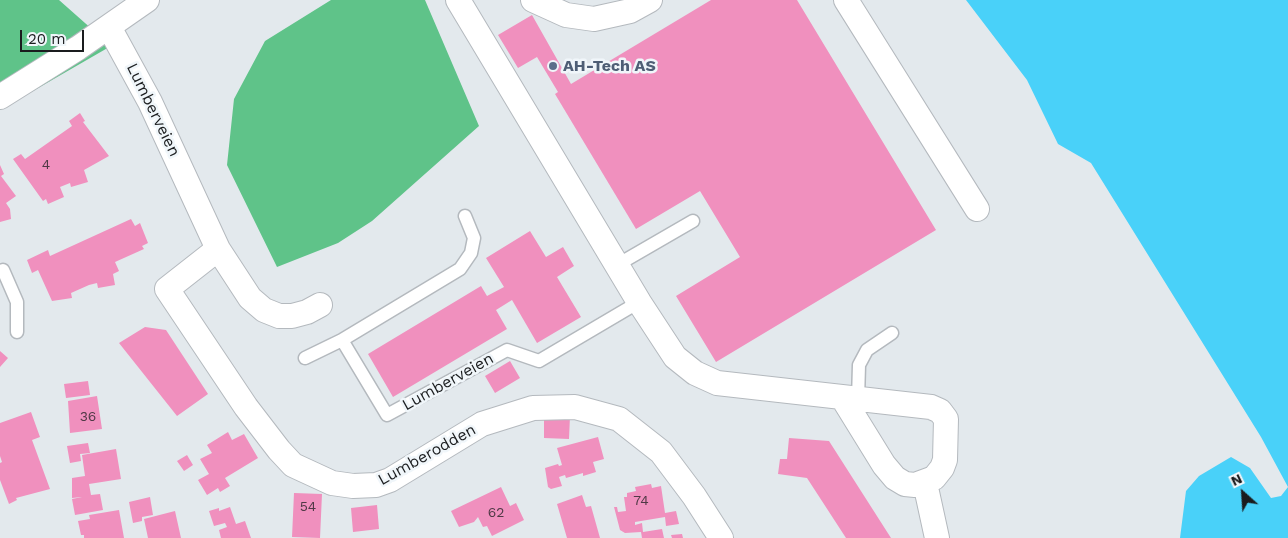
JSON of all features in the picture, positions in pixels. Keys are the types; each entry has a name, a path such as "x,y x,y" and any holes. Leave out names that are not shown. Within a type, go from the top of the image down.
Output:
{"street":[{"path":"0,97 109,27 146,0"},
{"path":"458,0 639,302 675,357 695,373 717,383 738,387 850,398 931,407 946,419 945,460 938,473 925,483 910,485 896,478 884,464 850,398"},
{"path":"532,0 566,15 594,19 630,11 650,0"},
{"path":"846,0 977,209"},
{"name":"Lumberveien","path":"109,27 150,102 218,248 250,298 264,310 279,316 292,316 307,312 320,304"},
{"name":"Lumberodden","path":"218,248 168,289 225,378 279,450 293,465 310,474 341,485 376,485 390,480 482,424 533,408 575,407 619,419 660,452 694,496 721,538"},
{"path":"925,483 937,538"}],"lane":[{"path":"306,358 342,340 460,269 471,254 474,238 465,216"},
{"path":"617,265 693,221"},
{"path":"3,270 17,302 17,332"},
{"name":"Lumberveien","path":"342,340 387,416 507,350 539,361 639,302"},
{"path":"850,398 859,365 867,350 892,333"}],"green space":[{"path":"0,0 59,0 111,46 0,110"},
{"path":"331,0 425,0 479,126 372,221 338,243 277,267 227,165 234,99 265,41"}],"water":[{"path":"966,0 1288,0 1288,487 1261,437 1091,163 1058,144 1027,80"},
{"path":"1231,457 1250,468 1271,498 1281,496 1288,487 1288,538 1180,538 1186,491 1199,476"}],"building":[{"path":"711,0 797,0 936,230 716,362 676,296 740,257 700,191 636,229 555,94 558,92 537,57 518,68 498,35 532,15 571,84"},
{"path":"80,113 85,121 83,122 109,156 84,170 88,182 71,187 70,183 60,187 64,197 48,204 46,199 43,201 13,159 21,154 25,159 72,126 69,121"},
{"path":"0,165 4,174 1,176 16,196 6,203 10,209 11,219 0,222"},
{"path":"131,219 135,226 140,223 148,243 142,246 144,249 115,262 119,271 113,274 115,285 98,288 97,283 89,285 71,293 72,298 52,301 38,270 32,273 27,260 48,250 50,256"},
{"path":"530,231 546,257 563,247 574,266 557,277 581,317 537,343 512,300 496,310 507,329 393,397 368,354 481,286 487,296 504,287 486,258"},
{"path":"145,327 166,330 208,394 177,416 119,343"},
{"path":"0,351 8,358 0,367"},
{"path":"510,361 520,378 495,393 485,376"},
{"path":"88,381 90,395 66,398 64,384"},
{"path":"97,396 102,429 70,433 68,401"},
{"path":"31,412 40,437 32,440 50,489 16,498 17,500 9,504 0,480 0,463 2,462 0,456 0,423"},
{"path":"570,416 569,439 544,438 544,419"},
{"path":"228,432 232,440 244,434 258,458 225,478 230,486 220,492 218,488 207,495 198,480 209,474 200,459 212,453 207,445"},
{"path":"598,437 604,459 593,462 596,472 583,476 583,473 566,478 565,475 559,477 562,486 551,489 548,487 545,468 558,464 559,466 562,465 557,448"},
{"path":"789,438 829,441 891,538 846,538 807,478 778,474 780,459 787,459"},
{"path":"88,443 90,453 80,454 81,461 70,463 67,446"},
{"path":"116,449 121,479 89,484 91,495 100,494 103,510 75,515 72,499 82,497 72,498 72,478 85,476 82,455"},
{"path":"187,455 193,465 184,471 177,461"},
{"path":"651,484 652,488 661,486 665,513 676,511 679,524 666,526 665,517 635,522 635,525 642,523 643,532 662,529 664,538 642,538 641,532 625,533 620,530 614,507 617,507 618,512 626,511 624,497 627,497 627,493 636,491 635,487"},
{"path":"501,487 510,506 516,503 524,520 492,536 487,526 483,527 478,517 474,522 459,527 451,511"},
{"path":"294,493 322,494 320,538 292,537"},
{"path":"582,495 586,507 591,506 600,538 567,538 557,504"},
{"path":"150,497 153,515 142,517 142,521 133,523 129,502"},
{"path":"377,505 379,529 353,532 351,508"},
{"path":"230,507 236,524 245,521 251,538 221,538 219,530 227,527 225,523 214,526 209,511 219,508 219,511"},
{"path":"119,510 124,538 84,538 84,535 81,535 78,521 90,519 89,515"},
{"path":"175,511 181,538 148,538 144,519"},
{"path":"682,534 683,538 672,538 671,535"}],"place":[{"name":"AH-Tech AS","path":"553,66"}]}
